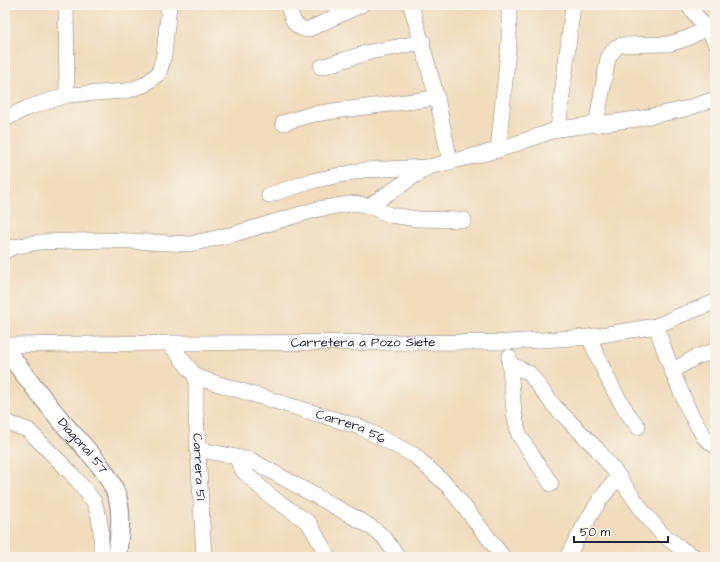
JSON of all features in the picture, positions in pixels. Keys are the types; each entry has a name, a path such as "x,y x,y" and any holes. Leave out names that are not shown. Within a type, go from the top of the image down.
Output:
{"street":[{"path":"66,5 67,96"},
{"path":"5,119 27,108 50,100 67,96 126,91 144,85 159,73 164,55 169,5"},
{"path":"288,5 294,24 307,30 361,5"},
{"path":"412,5 437,98 450,162"},
{"path":"498,150 509,42 509,5"},
{"path":"558,129 573,5"},
{"path":"688,5 715,42"},
{"path":"590,125 608,58 616,47 622,45 669,44 688,38 706,28"},
{"path":"321,67 370,52 423,42"},
{"path":"283,124 309,115 334,110 437,98"},
{"path":"269,195 312,181 364,170 429,167 498,150 558,129 638,118 685,109 715,99"},
{"path":"369,206 429,167"},
{"path":"5,251 13,247 40,242 108,240 190,244 234,234 318,209 355,203 369,206 390,215 418,219 464,220"},
{"name":"Carretera a Pozo Siete","path":"5,345 508,342 589,338 656,326 715,302"},
{"path":"656,326 672,371 690,413 704,437 715,446"},
{"path":"589,338 607,379 626,413 638,426"},
{"path":"508,342 514,412 519,435 551,484"},
{"path":"169,343 196,377"},
{"name":"Diagonal 57","path":"5,349 52,409 107,474 116,492 119,509 120,526 117,557"},
{"path":"672,371 696,357 715,351"},
{"path":"510,364 529,373 555,407 597,449 644,513 662,534 695,557"},
{"name":"Carrera 51","path":"196,377 196,414 204,557"},
{"name":"Carrera 56","path":"196,377 360,427 414,455 449,487 503,557"},
{"path":"5,423 28,430 71,473 94,502 99,517 101,530 101,557"},
{"path":"198,449 250,460 368,525 383,536 398,557"},
{"path":"236,457 243,471 270,496 309,523 328,557"},
{"path":"567,557 592,512 608,488 619,477"}]}
